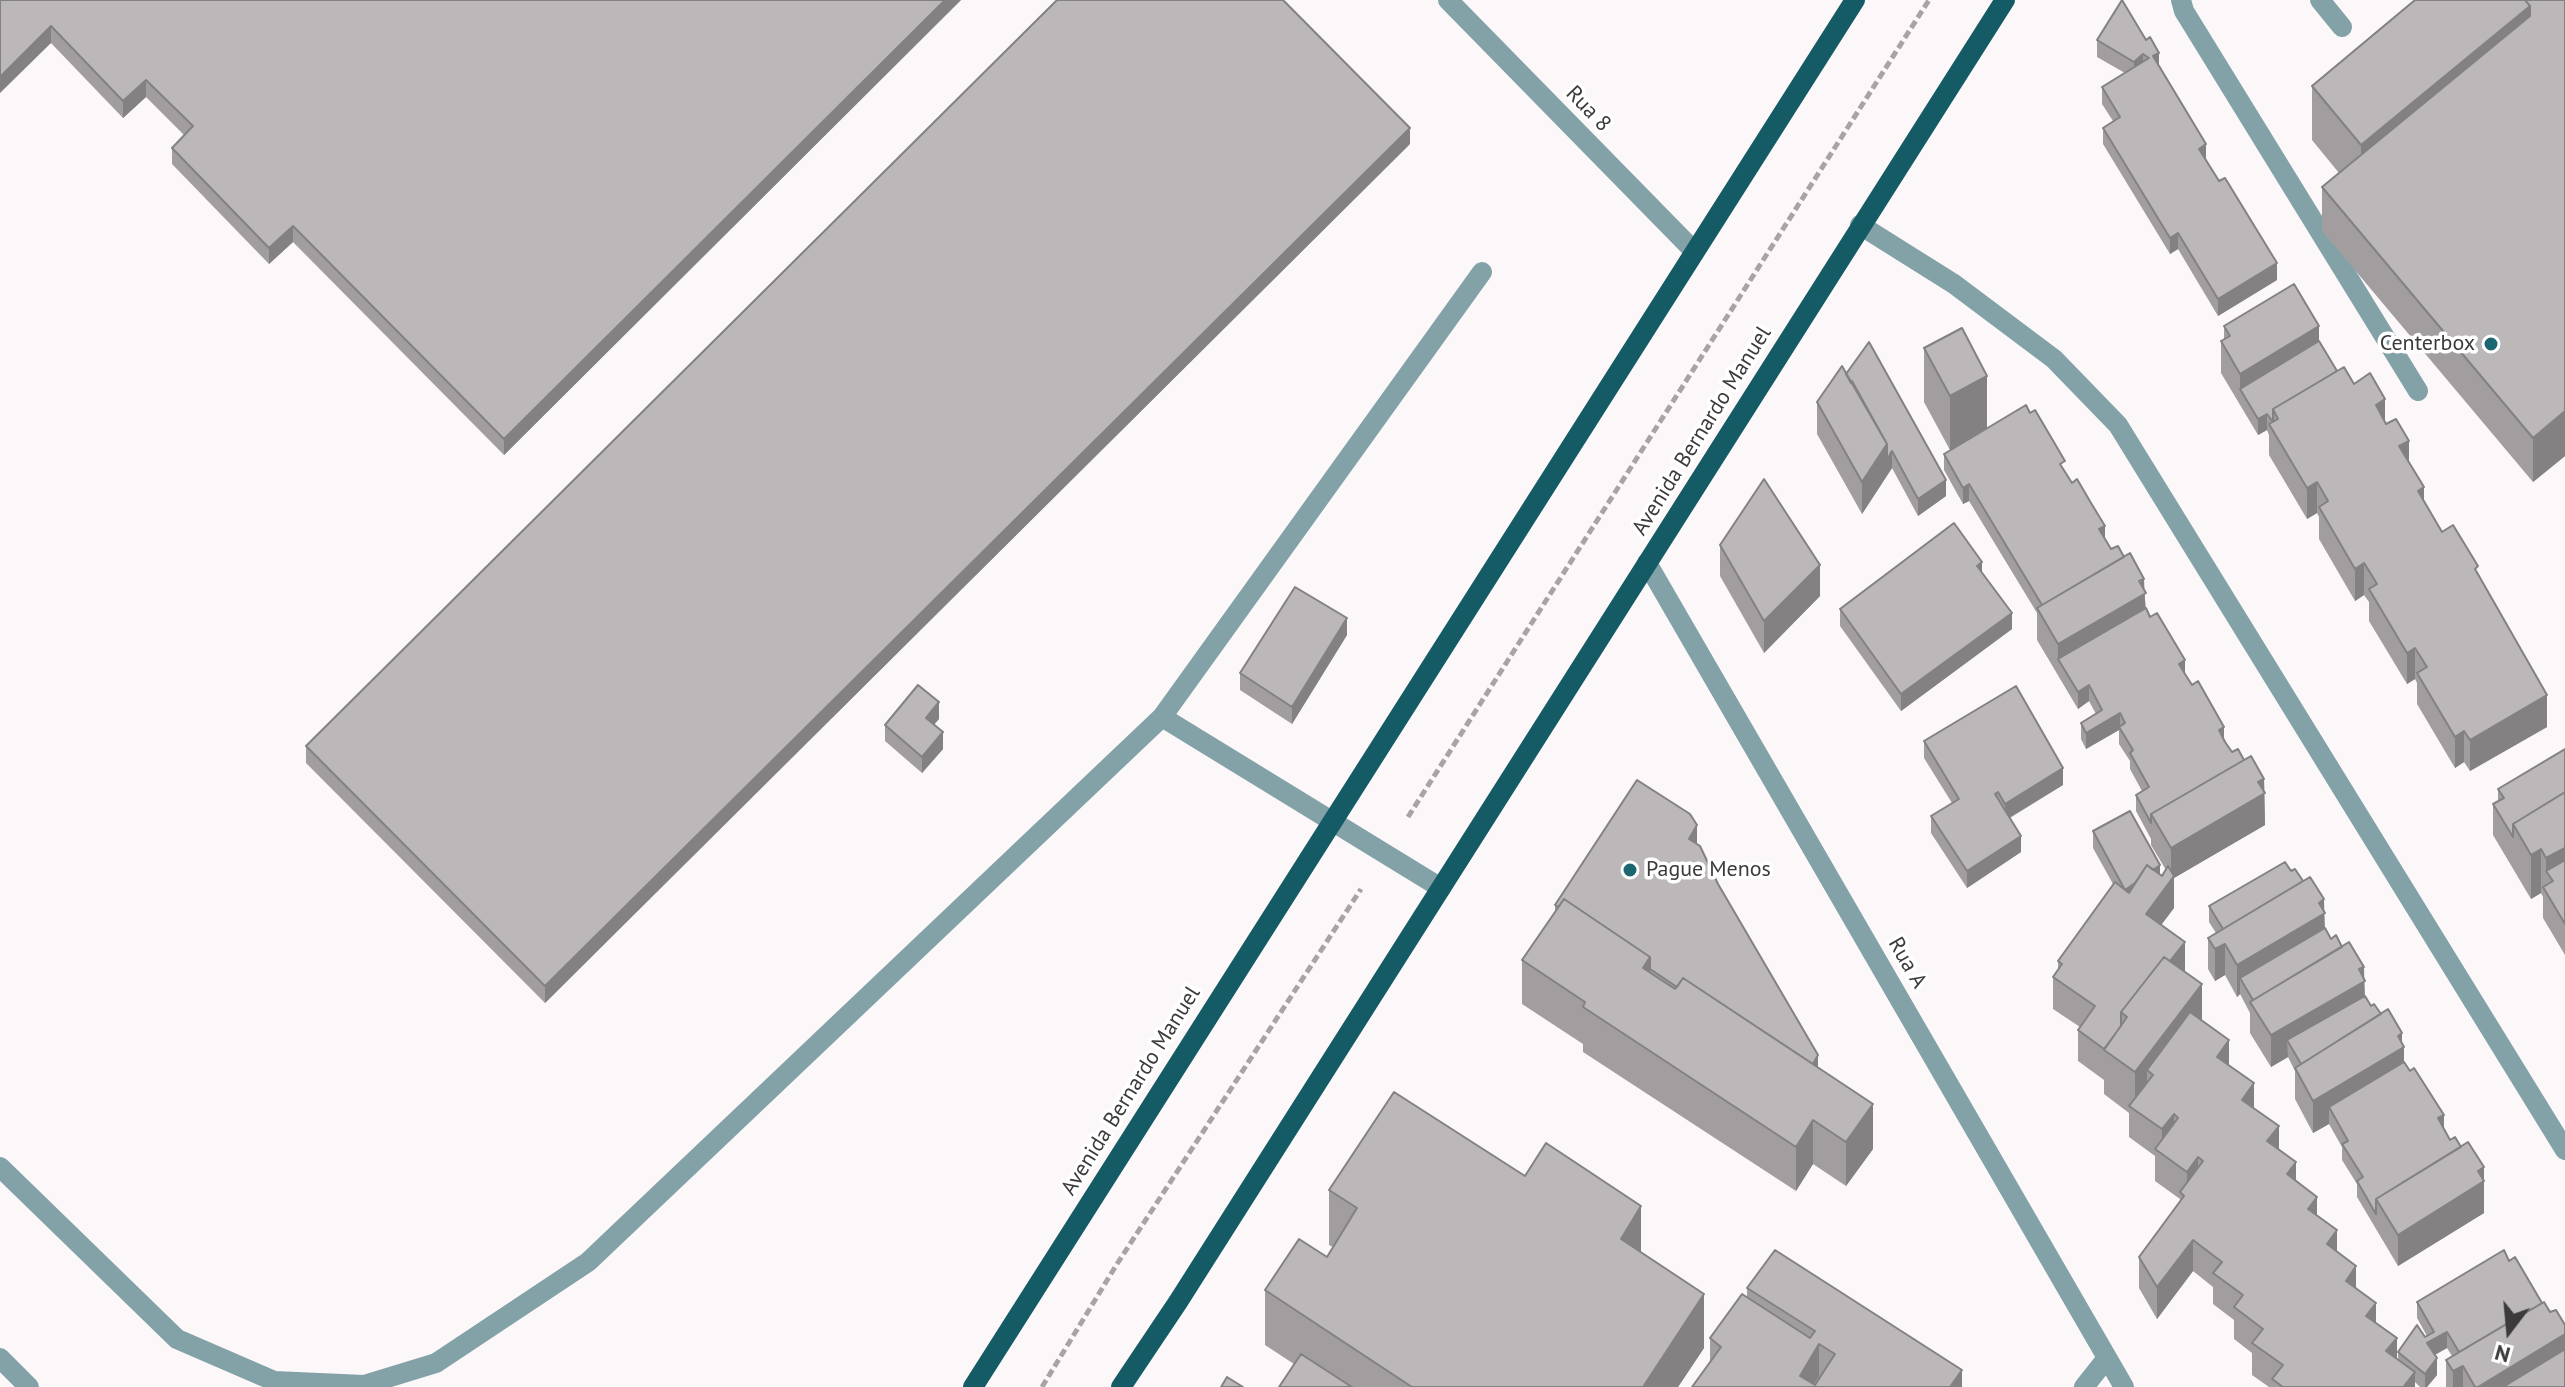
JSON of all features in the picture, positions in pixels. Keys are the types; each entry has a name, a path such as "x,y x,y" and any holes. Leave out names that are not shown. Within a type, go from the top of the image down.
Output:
{"main road":[{"name":"Avenida Bernardo Manuel","path":"973,1387 1855,0"},
{"name":"Avenida Bernardo Manuel","path":"1121,1387 2005,0"}],"street":[{"name":"Rua 8","path":"1448,0 1694,251"},
{"path":"2181,0 2184,11 2418,391"},
{"path":"2320,0 2342,27"},
{"path":"1860,225 1954,284 2054,359 2118,425 2565,1150"},
{"path":"0,1167 177,1339 274,1381 364,1385 436,1363 588,1262 1162,717 1482,272"},
{"name":"Rua A","path":"1647,563 2124,1387"},
{"path":"1162,717 1441,888"},
{"path":"0,1358 29,1387"},
{"path":"2084,1387 2107,1358"}],"path":[{"name":"Avenida Bernardo Manuel","path":"1042,1387 1117,1264 1384,854 1929,0"}],"building":[{"path":"0,0 945,0 504,439 293,226 269,248 172,148 193,126 146,80 123,101 51,26 0,77"},
{"path":"1057,0 1283,0 1410,128 545,986 306,746"},
{"path":"2122,0 2146,40 2150,37 2159,53 2153,56 2206,144 2199,149 2219,181 2225,178 2277,263 2218,299 2178,233 2170,238 2103,128 2120,117 2102,87 2149,58 2143,54 2134,62 2097,40"},
{"path":"2415,0 2525,0 2530,6 2361,145 2312,86"},
{"name":"Centerbox","path":"2525,0 2565,0 2565,411 2533,438 2322,187 2530,16 2530,6"},
{"path":"2294,284 2319,326 2240,374 2221,341 2230,336 2224,326"},
{"path":"1962,328 1987,376 1950,396 1924,348"},
{"path":"2319,341 2337,371 2273,409 2273,422 2267,414 2258,419 2240,389"},
{"path":"1869,342 1946,480 1918,499 1892,451 1887,460 1887,444 1846,374"},
{"path":"1842,366 1887,444 1862,482 1817,402"},
{"path":"2344,367 2354,384 2370,373 2385,399 2376,405 2386,424 2396,419 2409,441 2399,446 2424,487 2418,491 2442,532 2453,525 2547,695 2470,740 2464,731 2455,737 2417,673 2427,667 2415,648 2407,653 2369,589 2377,584 2371,574 2364,563 2355,569 2319,507 2328,501 2317,482 2307,488 2269,424 2278,419 2273,409"},
{"path":"2026,405 2030,413 2035,410 2065,461 2060,464 2072,483 2077,479 2105,526 2099,529 2111,549 2118,546 2124,557 2042,605 1969,484 1963,488 1944,454"},
{"path":"1764,479 1820,565 1764,621 1720,545"},
{"path":"1954,523 1982,562 1977,566 2012,613 1901,694 1840,609"},
{"path":"2130,553 2144,579 2139,581 2146,593 2058,644 2037,608"},
{"path":"1295,587 1347,618 1292,707 1240,673"},
{"path":"2146,608 2150,617 2157,613 2185,660 2179,664 2192,685 2198,681 2224,727 2219,730 2225,742 2232,752 2238,749 2244,760 2151,814 2151,823 2136,795 2149,787 2119,727 2125,723 2120,713 2086,733 2081,723 2102,710 2089,685 2078,692 2058,659"},
{"path":"918,685 939,702 926,718 943,732 922,757 885,725"},
{"path":"2016,686 2063,768 2005,804 1998,792 1995,794 2021,836 1967,871 1931,816 1959,799 1924,741"},
{"path":"2565,749 2565,792 2513,824 2513,837 2493,804 2504,798 2498,789"},
{"path":"2251,756 2264,779 2258,782 2265,793 2171,848 2151,814"},
{"path":"1637,780 1690,814 1697,825 1689,839 1700,846 1718,884 1818,1055 1813,1064 1683,978 1677,987 1650,969 1650,957 1564,899 1558,907 1555,905"},
{"path":"2565,792 2565,848 2546,858 2541,849 2531,855 2513,824"},
{"path":"2130,811 2160,865 2153,870 2147,865 2135,883 2125,890 2093,831"},
{"path":"2565,860 2565,924 2543,887 2553,881 2546,871"},
{"path":"2285,862 2291,871 2295,869 2303,881 2223,929 2209,906"},
{"path":"2147,865 2162,876 2168,866 2174,876 2146,914 2185,942 2170,961 2164,957 2121,1012 2121,1026 2104,1049 2078,1030 2095,1006 2053,977 2062,964 2058,961 2115,882 2129,893"},
{"path":"2310,877 2324,899 2319,903 2325,913 2237,965 2225,944 2215,949 2208,938"},
{"path":"1564,899 1650,957 1643,968 1675,989 1683,978 1873,1104 1846,1142 1813,1120 1796,1147 1583,1007 1585,1002 1522,960"},
{"path":"2325,928 2331,939 2336,935 2342,947 2253,1000 2240,978"},
{"path":"2349,942 2364,967 2359,969 2365,981 2271,1035 2250,1002"},
{"path":"2164,957 2202,984 2135,1072 2104,1050 2127,1017 2121,1012"},
{"path":"2365,996 2381,1014 2301,1064 2287,1040"},
{"path":"2388,1009 2402,1033 2398,1036 2404,1047 2313,1101 2295,1068"},
{"path":"2190,1012 2229,1040 2217,1057 2254,1083 2242,1100 2279,1126 2267,1141 2296,1162 2287,1174 2317,1197 2308,1209 2337,1230 2327,1244 2356,1266 2346,1281 2376,1303 2366,1316 2397,1338 2386,1351 2415,1372 2406,1387 2283,1387 2272,1379 2283,1365 2252,1343 2263,1329 2234,1307 2243,1295 2213,1273 2222,1262 2193,1240 2157,1287 2139,1257 2184,1196 2180,1192 2203,1161 2198,1157 2187,1172 2155,1149 2178,1118 2174,1114 2162,1129 2129,1106 2153,1075 2147,1070"},
{"path":"2404,1062 2410,1071 2414,1068 2444,1115 2438,1118 2450,1140 2455,1137 2461,1147 2376,1199 2376,1214 2357,1181 2363,1177 2342,1144 2348,1141 2329,1107"},
{"path":"1394,1092 1525,1176 1546,1143 1641,1206 1621,1239 1704,1294 1643,1387 1412,1387 1265,1290 1299,1239 1327,1257 1357,1208 1329,1190"},
{"path":"2468,1142 2484,1167 2478,1171 2484,1181 2398,1235 2376,1199"},
{"path":"1775,1250 1962,1370 1950,1387 1692,1387 1721,1347 1710,1338 1742,1294 1810,1338 1815,1331 1747,1288","holes":["1819,1344 1835,1354 1815,1385 1800,1376"]},
{"path":"2504,1250 2509,1261 2515,1257 2542,1303 2459,1352 2447,1332 2427,1343 2437,1358 2425,1374 2398,1352 2417,1325 2425,1337 2434,1332 2417,1302"},
{"path":"2544,1302 2550,1312 2556,1310 2565,1325 2565,1334 2478,1387 2475,1387 2463,1366 2453,1371 2446,1360"},
{"path":"2565,1349 2565,1387 2503,1387"},
{"path":"1301,1354 1352,1387 1279,1387"},
{"path":"1227,1377 1243,1387 1221,1387"}],"place":[{"name":"Centerbox","path":"2491,344"},
{"name":"Pague Menos","path":"1630,870"}]}
